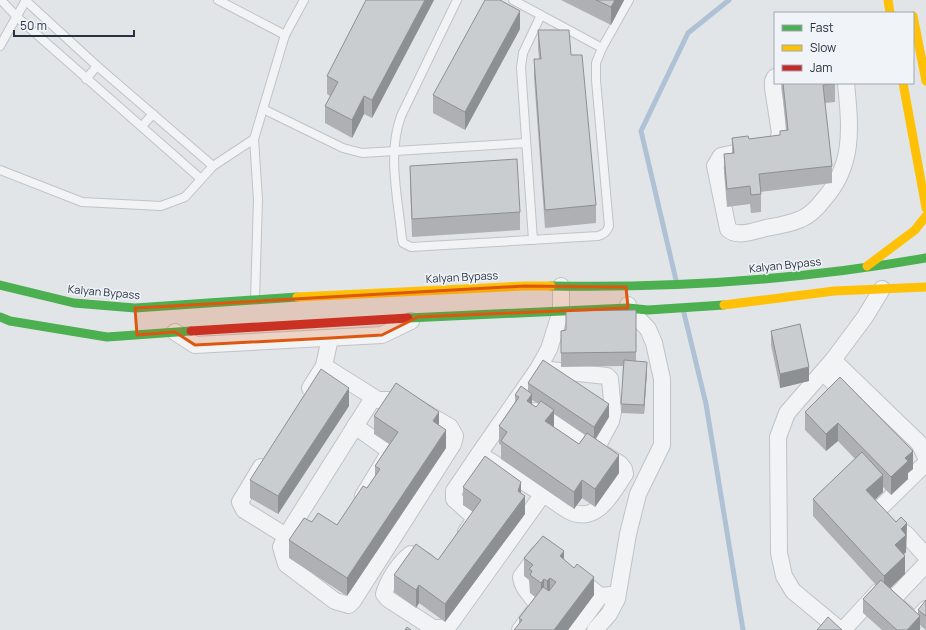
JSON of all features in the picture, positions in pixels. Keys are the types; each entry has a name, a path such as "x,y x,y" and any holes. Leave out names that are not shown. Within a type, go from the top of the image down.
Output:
{"main road":[{"path":"888,0 890,12"},
{"path":"914,21 926,81"},
{"path":"903,84 921,149 926,208"},
{"path":"863,269 915,230 926,216"},
{"name":"Kalyan Bypass","path":"0,285 74,303 135,312 255,300 524,286 626,287 742,282 863,269 926,258"},
{"path":"0,317 10,321 107,336 136,332 175,332 561,310 628,308 648,310 748,303 834,290 926,286"}],"street":[{"path":"774,79 773,88 780,133 777,143 721,156 715,166 728,229 736,233 743,233 803,219 816,209 835,188 849,148 850,127 846,84"},
{"path":"457,546 473,522 473,516 454,499 454,491 538,369 550,348 561,310 561,286"},
{"path":"595,630 609,614 618,594 628,534 638,494 662,445 662,379 654,343 648,329 628,308 626,287"},
{"path":"840,630 793,591 784,576 779,553 778,438 787,413 834,360 865,317 882,289"},
{"path":"175,332 196,345 382,335 418,317"},
{"path":"303,399 324,366 330,338"},
{"path":"834,360 919,443 920,462 875,515 894,536 897,536 903,532 906,534 926,556"},
{"path":"324,366 369,396 378,400 404,400 450,428 455,436 453,444 349,605 335,601 286,564 282,556 282,534 369,396"},
{"path":"538,369 607,376 610,379 612,417 596,449"},
{"path":"823,372 860,410"},
{"path":"282,534 302,525 355,426 369,396"},
{"path":"479,454 570,512 588,515 602,506 625,474 624,469 620,464 517,399"},
{"path":"355,426 383,445 387,450 388,455 356,508"},
{"path":"269,453 240,502 244,510 282,534"},
{"path":"439,567 411,554 405,558 390,581 384,594 388,599 433,628 443,628 450,624 543,494"},
{"path":"520,630 538,604 526,592 521,580 522,574 541,551 544,550 600,596 618,594"},
{"path":"926,564 893,599 893,602 915,621 926,609"},
{"path":"843,630 879,591"},
{"path":"575,630 600,596"}],"lane":[{"path":"1,0 16,17 201,178"},
{"path":"0,46 25,0 213,166"},
{"path":"218,0 285,35"},
{"path":"255,300 258,200 254,139 285,35 304,0"},
{"path":"457,0 401,116 395,132 393,151 402,239 403,244 407,247 598,236 607,231 609,226 596,80 596,63 602,48 629,0"},
{"path":"513,0 602,48"},
{"path":"533,240 521,67 523,52 541,15"},
{"path":"86,79 98,66"},
{"path":"263,109 343,148 362,153 526,143"},
{"path":"142,126 153,114"},
{"path":"0,170 82,202 161,206 185,197 213,166 254,139"}],"highlighted area":[{"path":"524,286 626,287 628,308 418,317 382,335 330,338 195,345 175,332 137,335 135,308"}],"building":[{"path":"366,0 425,0 372,100 364,96 352,120 325,106 338,82 327,76"},
{"path":"485,0 500,0 520,11 465,112 433,95"},
{"path":"596,0 615,0 611,7"},
{"path":"538,30 569,30 571,55 582,55 596,205 545,210 534,59 541,59"},
{"path":"783,84 835,84 823,85 832,166 759,174 761,194 751,195 750,186 727,189 724,154 734,153 732,138 748,136 749,139 780,135 780,131 788,130"},
{"path":"517,159 520,212 412,219 410,166"},
{"path":"636,310 636,352 561,353 561,331 566,330 566,311"},
{"path":"800,324 809,367 780,374 771,331"},
{"path":"543,360 609,404 594,427 528,383"},
{"path":"624,360 647,362 644,405 621,404"},
{"path":"321,369 349,388 278,496 250,480"},
{"path":"840,377 913,451 905,458 908,461 891,477 838,423 826,434 805,412"},
{"path":"396,383 439,412 433,421 446,430 347,578 289,540 304,518 312,522 318,513 337,525 363,486 367,488 380,469 375,466 398,432 374,416"},
{"path":"521,386 532,394 527,401 536,407 541,401 554,410 545,421 579,444 587,433 619,455 595,489 582,480 574,492 501,441 507,432 499,426 519,397 515,395"},
{"path":"862,452 883,475 866,490 896,522 901,517 907,523 901,529 906,535 895,545 905,556 884,576 813,499"},
{"path":"485,456 521,482 518,491 525,496 445,604 419,585 416,590 394,575 416,544 438,560 481,500 463,487"},
{"path":"543,536 564,551 560,556 574,568 577,564 594,577 554,630 514,630 522,620 519,618 543,587 549,591 556,582 550,578 547,581 544,579 541,583 530,575 532,571 529,569 533,565 524,558"},
{"path":"881,580 920,616 907,630 897,630 863,599"},
{"path":"926,600 926,616 918,610"},
{"path":"828,617 842,630 817,630"}],"waterway":[{"path":"676,280 641,131 688,33 729,0"},
{"path":"684,313 706,404 743,630"}],"traffic: fast":[{"path":"551,286 646,286 739,281 833,272 926,258"},
{"path":"0,285 74,303 135,308 297,297"},
{"path":"408,318 628,308 648,310 724,305"},
{"path":"0,317 10,321 107,337 191,331"}],"traffic: slow":[{"path":"888,0 890,12"},
{"path":"914,21 926,81"},
{"path":"903,84 926,208"},
{"path":"867,266 915,230 926,216"},
{"path":"297,297 551,286"},
{"path":"724,305 834,291 926,287"}],"traffic: jam":[{"path":"191,331 408,318"}]}
